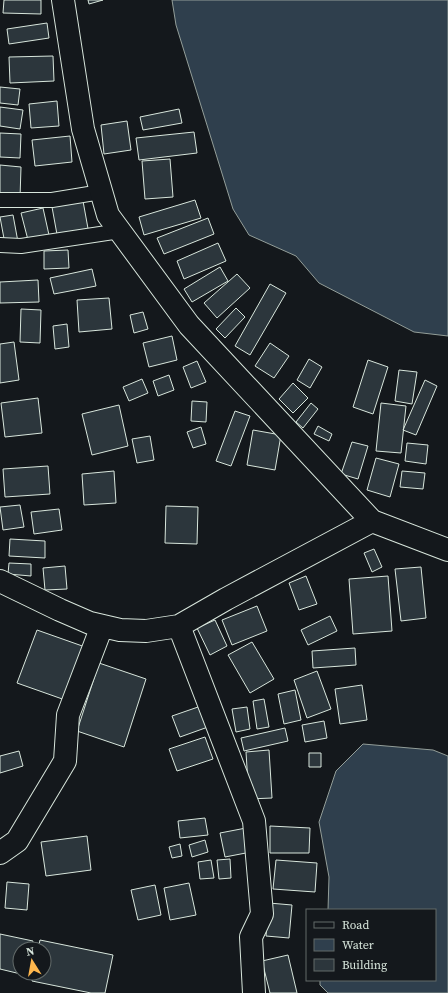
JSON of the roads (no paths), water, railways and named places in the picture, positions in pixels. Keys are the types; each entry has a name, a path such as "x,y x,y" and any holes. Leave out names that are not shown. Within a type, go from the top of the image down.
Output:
{"street":[{"path":"63,0 83,130 108,215 190,325 372,521 448,550"},
{"path":"0,580 60,610 90,623 120,630 146,631 179,626 226,599 372,521"},
{"path":"0,853 17,841 65,761 68,715 102,626"},
{"path":"179,626 254,821 262,914 251,937 254,993"}],"lane":[{"path":"0,200 52,200 101,192"},
{"path":"0,245 21,246 120,231"}],"water":[{"path":"172,0 448,0 448,336 414,332 319,283 296,256 249,235 233,209 176,25"},
{"path":"363,744 433,750 448,756 448,993 328,993 320,985 320,981 436,981 436,909 328,909 329,877 319,822 336,771"}]}
